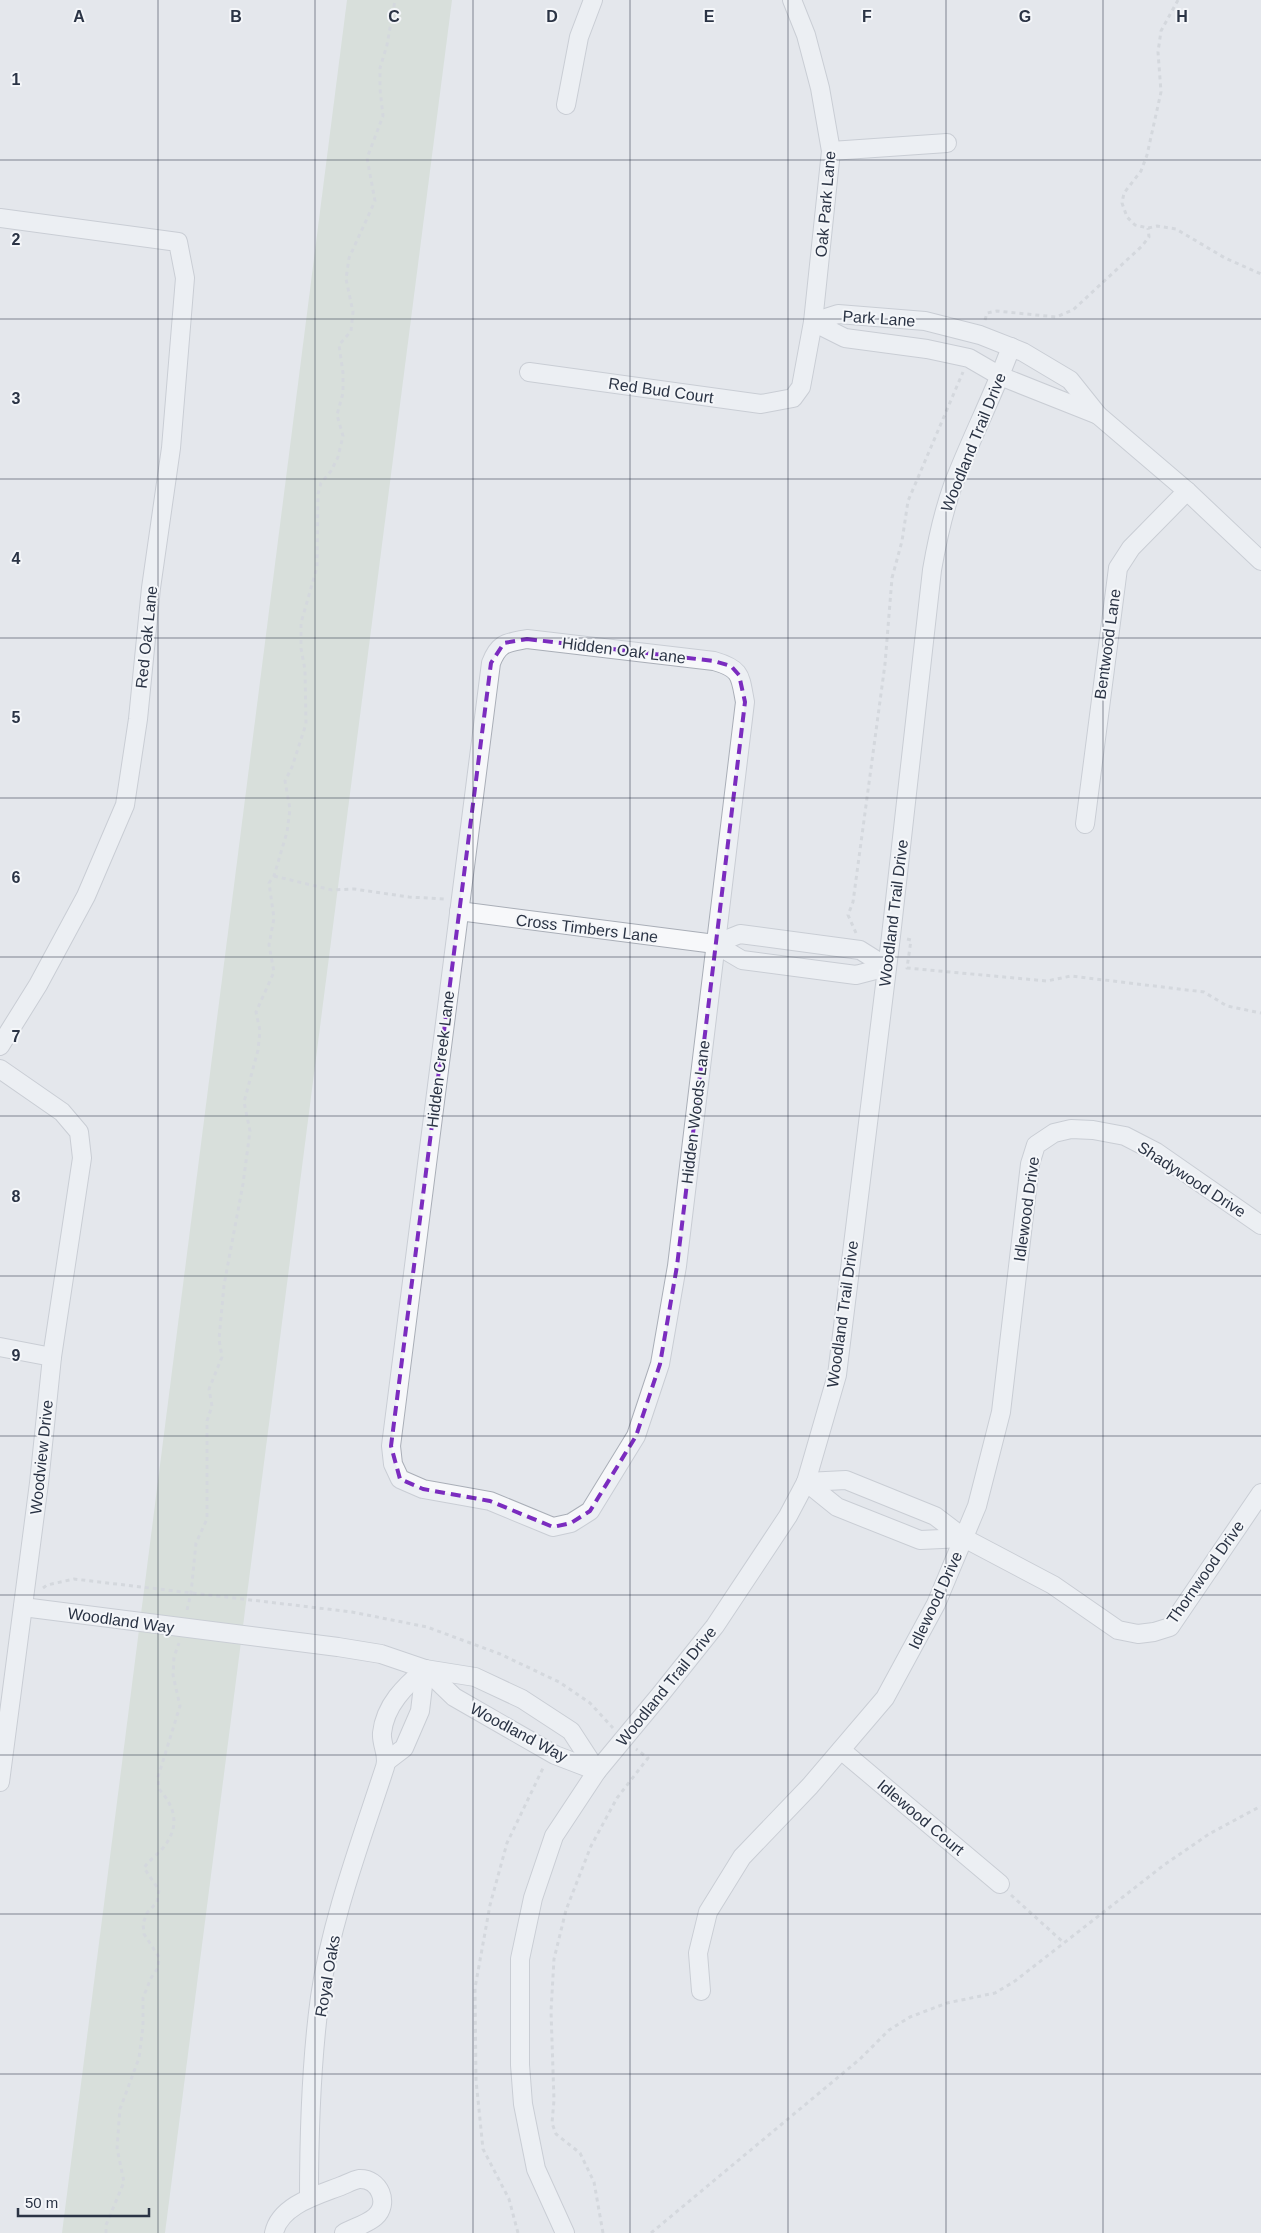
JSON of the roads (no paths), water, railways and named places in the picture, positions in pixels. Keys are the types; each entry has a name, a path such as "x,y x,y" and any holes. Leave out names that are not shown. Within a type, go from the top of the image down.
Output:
{"street":[{"path":"566,106 579,37 593,0"},
{"name":"Oak Park Lane","path":"792,0 806,36 813,62 831,151 813,322 801,387 793,398"},
{"path":"831,151 947,143"},
{"name":"Red Oak Lane","path":"0,218 178,242 185,278 172,448 151,588 138,719 125,805 86,896 38,985 0,1046"},
{"name":"Park Lane","path":"813,322 838,314 925,320 980,335 1023,352 1070,380 1098,415 1187,491 1261,561"},
{"name":"Park Lane","path":"813,322 845,338 927,348 969,358 1000,376 1098,415"},
{"name":"Woodland Trail Drive","path":"565,2233 536,2170 523,2104 520,2065 520,1959 532,1898 554,1836 597,1770 714,1626 788,1516 806,1482 837,1375 938,532 953,485 1011,347"},
{"name":"Red Bud Court","path":"529,372 761,404 793,398"},
{"name":"Bentwood Lane","path":"1084,824 1118,568 1131,548 1187,491"},
{"name":"Hidden Oak Lane","path":"504,643 527,639 714,661 731,666 739,675"},
{"name":"Hidden Creek Lane","path":"504,643 496,651 491,663 392,1446 394,1464 400,1479 424,1489 490,1501 553,1527 571,1523"},
{"name":"Hidden Woods Lane","path":"571,1523 590,1511 636,1436 660,1364 677,1266 745,702 739,675"},
{"name":"Cross Timbers Lane","path":"459,906 715,944 742,960 856,975 887,967"},
{"name":"Cross Timbers Lane","path":"715,944 740,934 860,950 887,967"},
{"name":"Woodview Drive","path":"0,1070 62,1112 78,1132 82,1158 52,1357 39,1483 0,1782"},
{"name":"Shadywood Drive","path":"1036,1145 1054,1133 1071,1129 1093,1130 1125,1136 1156,1152 1261,1225"},
{"name":"Idlewood Drive","path":"701,1991 698,1953 708,1912 742,1857 810,1786 885,1698 936,1604 977,1506 1001,1412 1030,1164 1036,1145"},
{"path":"0,1347 52,1357"},
{"path":"806,1482 846,1480 934,1516 964,1538"},
{"path":"806,1482 837,1507 920,1540 964,1538"},
{"name":"Thornwood Drive","path":"964,1538 1052,1585 1118,1630 1138,1634 1154,1632 1170,1627 1261,1493"},
{"name":"Woodland Way","path":"23,1607 347,1648 381,1654 425,1668 475,1677 522,1699 572,1731 597,1770"},
{"path":"387,1761 404,1748 420,1711 425,1668"},
{"name":"Woodland Way","path":"425,1668 454,1697 556,1755 597,1770"},
{"name":"Royal Oaks","path":"308,2198 310,2138 320,1996 340,1907 387,1761 382,1734 392,1704 404,1686 425,1668"},
{"name":"Idlewood Court","path":"842,1750 1000,1884"},
{"path":"274,2233 276,2225 282,2216 308,2198 360,2179 373,2184 381,2191 383,2202 380,2211 374,2218 344,2233"}]}
